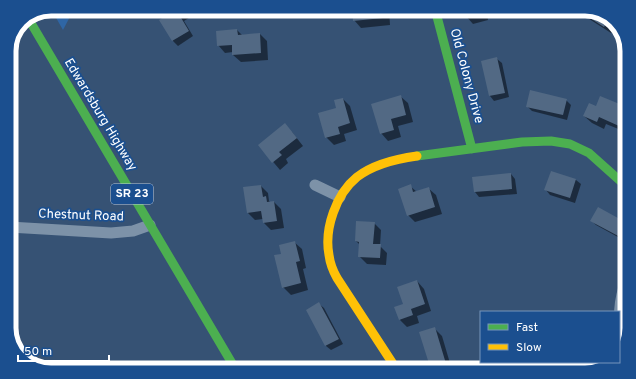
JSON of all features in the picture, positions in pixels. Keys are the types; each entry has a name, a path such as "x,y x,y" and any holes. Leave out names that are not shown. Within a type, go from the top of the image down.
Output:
{"street":[{"name":"Old Colony Drive","path":"436,16 472,149"},
{"name":"Edwardsburg Highway","path":"31,22 232,363"},
{"path":"392,363 341,287 330,264 328,241 333,216 340,197 355,179 374,166 395,159 522,142 551,141 570,144 589,153 620,181"},
{"path":"315,185 340,197"},
{"name":"Chestnut Road","path":"16,227 111,233 133,231 150,225"}],"shaded area":[{"path":"55,16 70,16 63,30"}],"building":[{"path":"166,16 180,16 189,31 172,41 159,20"},
{"path":"353,16 383,16 383,18 353,21"},
{"path":"587,16 594,17 603,21 606,24 604,27"},
{"path":"237,29 238,35 260,33 261,53 232,55 232,45 217,46 216,31"},
{"path":"497,57 505,93 489,96 481,61"},
{"path":"530,90 567,99 563,115 526,107"},
{"path":"401,95 406,115 391,119 394,130 380,134 371,104"},
{"path":"600,96 620,104 619,126 599,117 597,122 583,116 589,103 596,106"},
{"path":"343,98 350,123 338,127 340,134 325,138 318,113 336,108 334,100"},
{"path":"285,123 297,138 279,152 282,155 272,163 258,145"},
{"path":"551,171 576,179 570,198 544,190"},
{"path":"511,173 512,189 474,192 472,177"},
{"path":"411,184 413,192 429,187 435,207 407,216 398,189"},
{"path":"261,185 263,197 266,196 267,202 274,201 277,221 263,223 261,211 247,213 243,187"},
{"path":"598,207 620,219 620,237 590,221"},
{"path":"356,221 375,222 373,244 381,244 380,258 358,257 359,242 355,241"},
{"path":"295,241 300,261 296,262 301,283 282,288 274,255 281,254 279,245"},
{"path":"417,280 425,304 411,309 413,315 399,320 394,307 403,304 397,287"},
{"path":"319,302 339,339 325,346 306,310"},
{"path":"435,327 446,363 429,363 419,332"}],"traffic: fast":[{"path":"437,16 472,149"},
{"path":"31,22 232,363"},
{"path":"417,156 522,142 551,141 570,144 589,153 620,181"}],"traffic: slow":[{"path":"393,363 336,275 329,258 328,234 333,213 338,202 343,193 357,177 378,165 417,156"}]}
